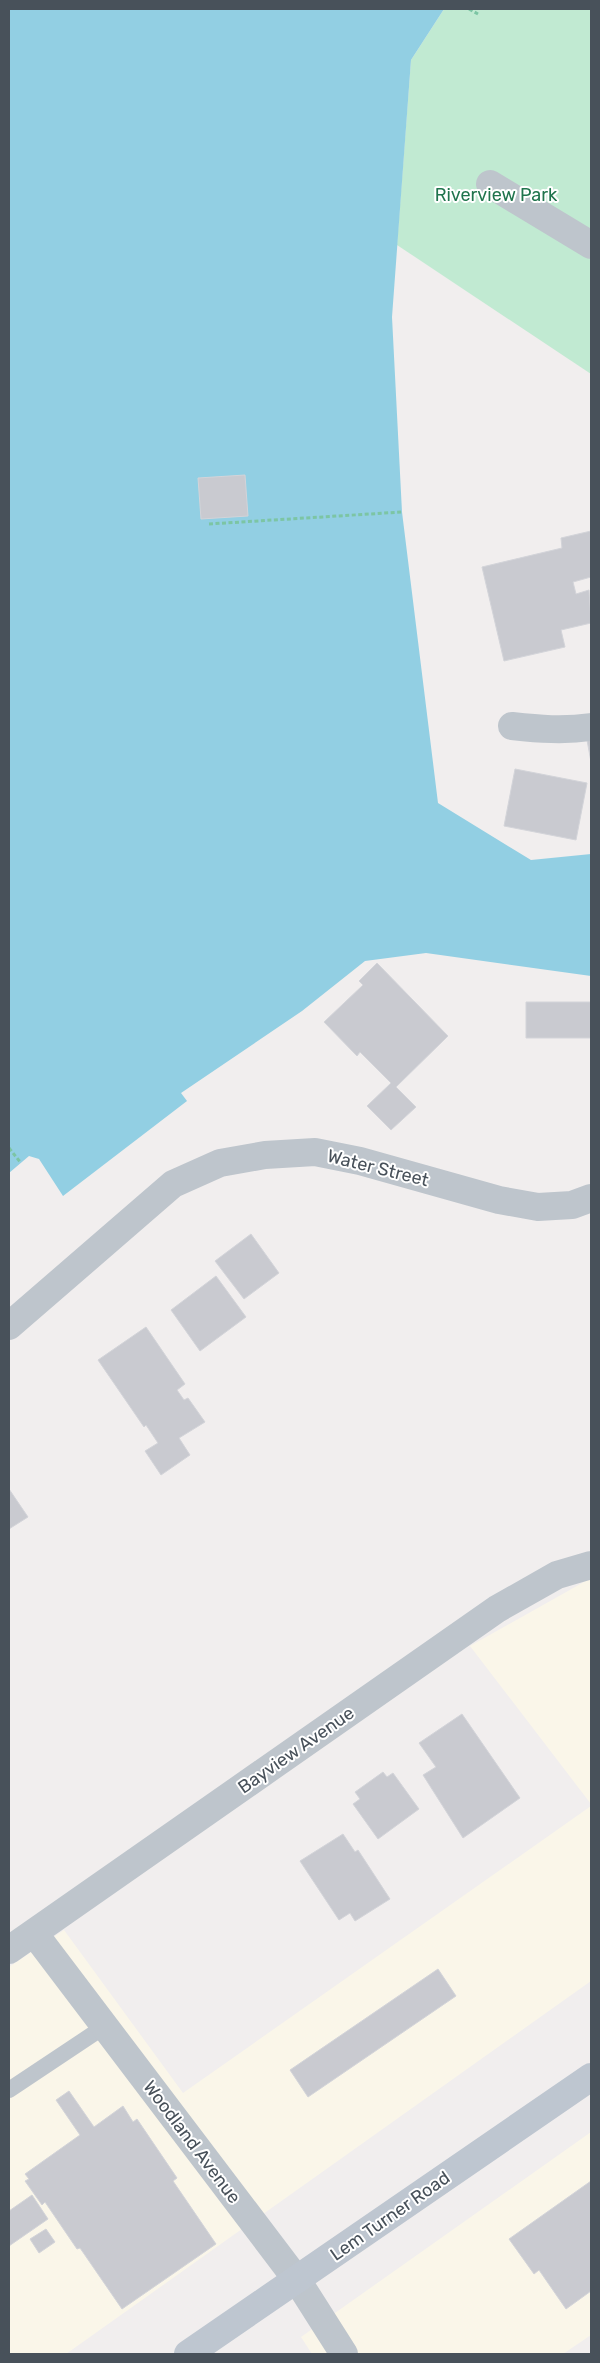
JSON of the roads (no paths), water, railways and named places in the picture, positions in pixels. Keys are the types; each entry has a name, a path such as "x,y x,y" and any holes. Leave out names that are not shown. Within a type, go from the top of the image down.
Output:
{"main road":[{"name":"Lem Turner Road","path":"188,2354 591,2077"}],"street":[{"path":"490,184 591,245"},
{"path":"512,726 547,730 574,730 591,727"},
{"name":"Water Street","path":"9,1326 173,1184 220,1163 265,1156 315,1152 360,1161 499,1200 538,1206 572,1205 591,1198"},
{"name":"Bayview Avenue","path":"9,1950 497,1609 557,1575 591,1565"},
{"name":"Woodland Avenue","path":"34,1933 297,2280 344,2354"}],"lane":[{"path":"9,2090 105,2026"}],"water":[{"path":"9,9 444,9 411,60 392,317 402,512 438,803 531,860 591,854 591,976 426,953 365,961 302,1011 181,1093 187,1101 63,1196 39,1159 29,1156 9,1173"}],"park label":[{"name":"Riverview Park","path":"496,195"}]}
